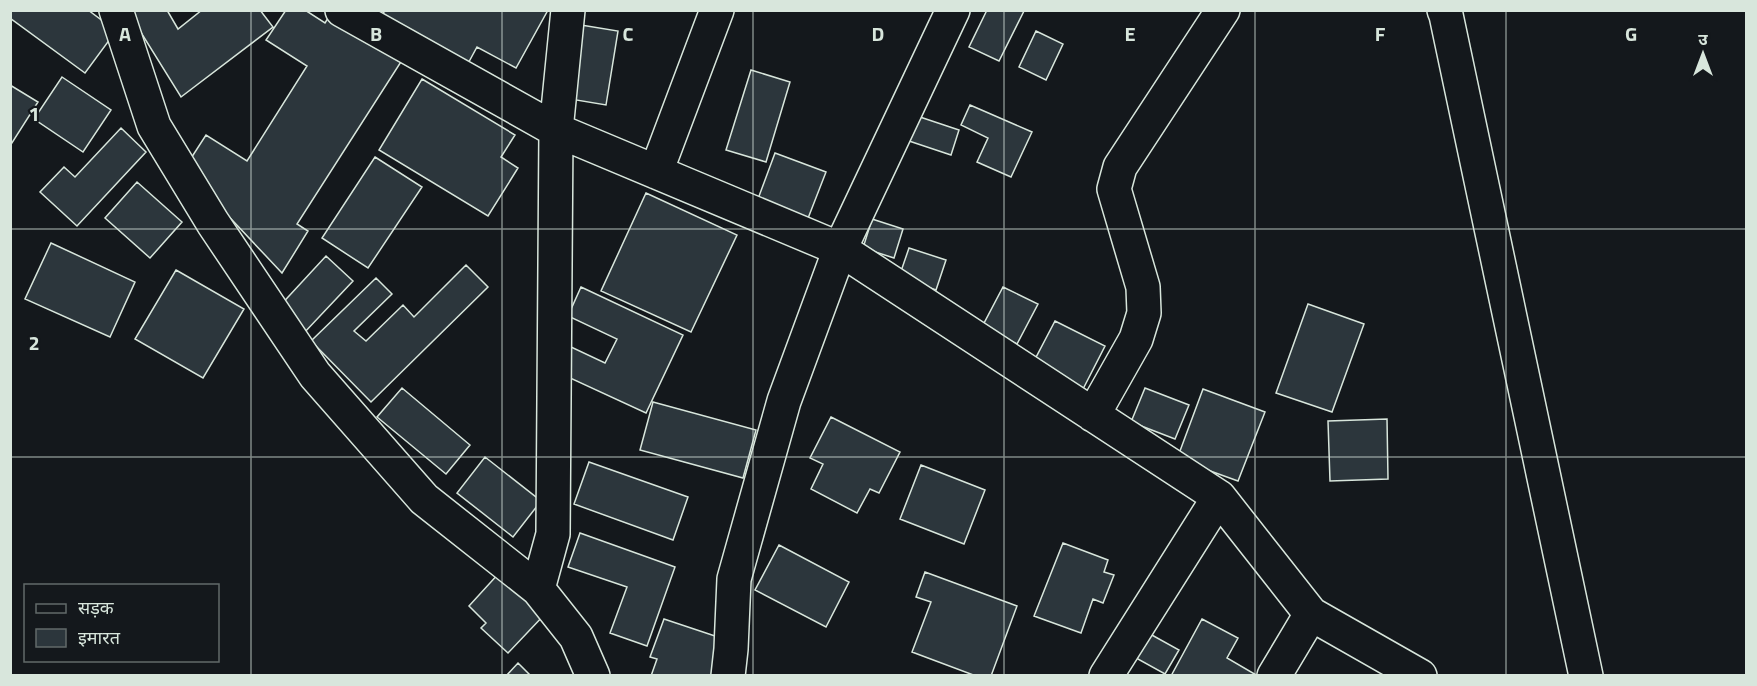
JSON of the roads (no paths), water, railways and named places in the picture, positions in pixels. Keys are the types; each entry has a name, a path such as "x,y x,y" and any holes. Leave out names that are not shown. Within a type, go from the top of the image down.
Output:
{"street":[{"path":"116,10 154,126 213,223 315,375 424,499 537,589 576,637 593,675"},
{"path":"342,10 556,130 840,249 1219,497 1311,614 1417,675"},
{"path":"537,589 553,534 556,130 568,10"},
{"path":"656,172 717,10"},
{"path":"728,675 734,579 784,401 840,249 953,10"},
{"path":"1093,415 1136,339 1144,313 1143,287 1114,189 1120,167 1222,10"},
{"path":"1441,12 1586,675"},
{"path":"1106,675 1219,497"},
{"path":"1274,675 1311,614"}]}
